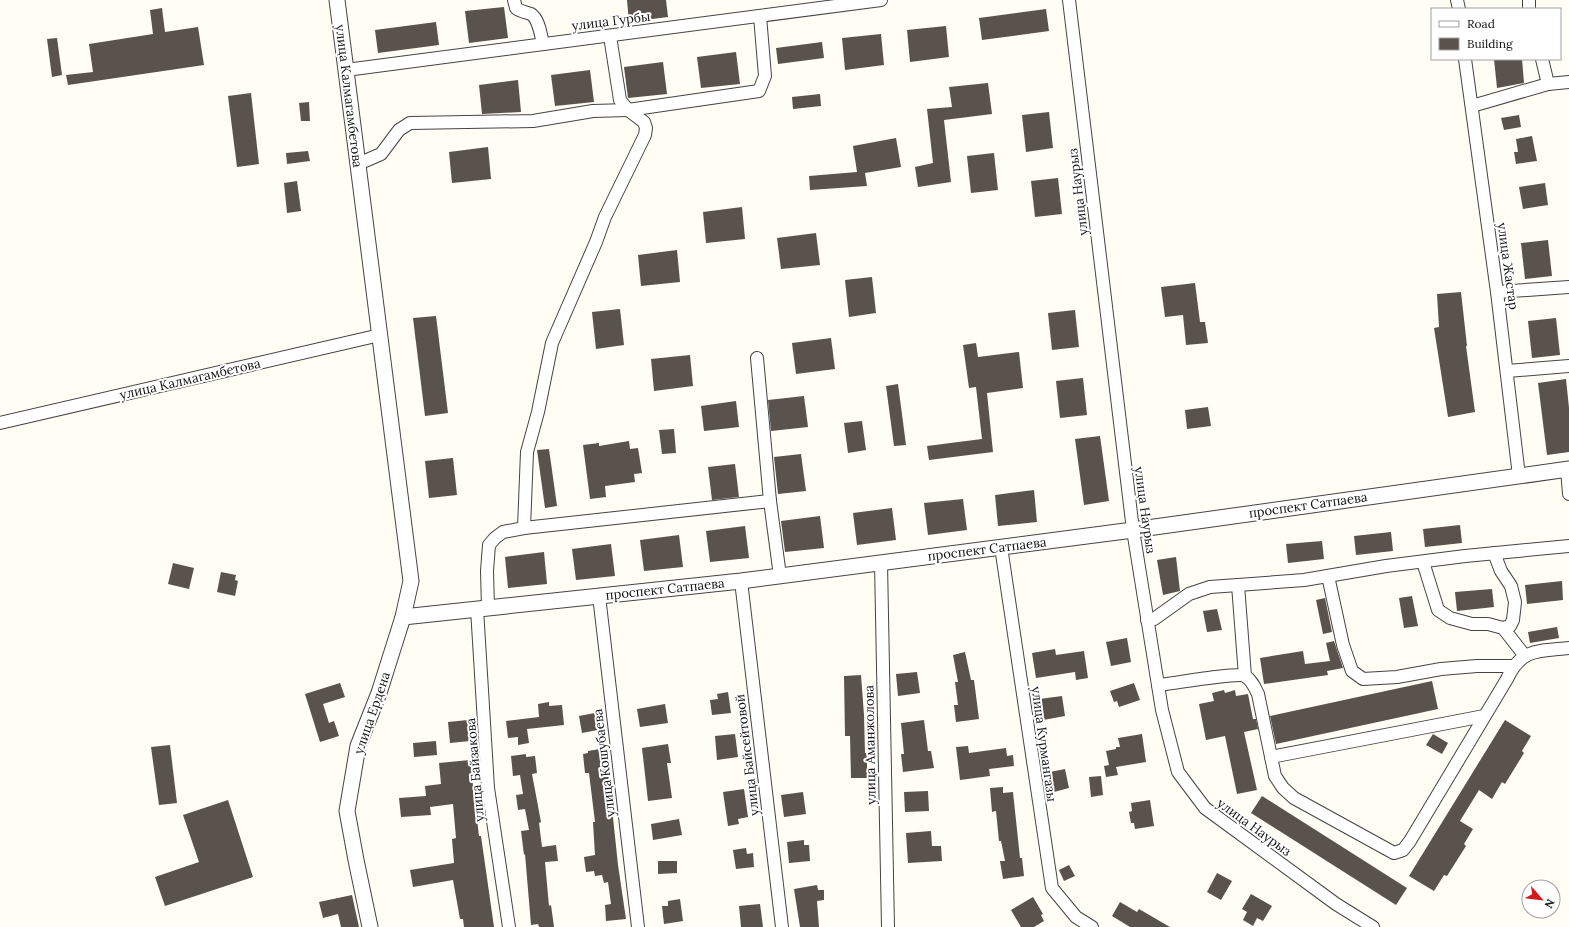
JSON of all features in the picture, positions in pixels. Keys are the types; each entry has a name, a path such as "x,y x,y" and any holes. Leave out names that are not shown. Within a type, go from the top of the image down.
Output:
{"street":[{"name":"улица Калмагамбетова","path":"337,0 411,581 403,617"},
{"path":"514,0 516,8 536,18 543,44"},
{"name":"улица Гурбы","path":"346,70 760,16 796,6 881,0"},
{"name":"улица Наурыз","path":"1070,0 1133,530 1162,710 1178,772 1205,808 1336,904 1373,927"},
{"path":"358,164 380,154 399,130 410,123 533,121 593,111 628,110 759,91 765,76 760,16"},
{"path":"524,528 527,452 538,412 552,343 593,249 605,217 646,128 644,122 628,110 620,100 610,36"},
{"name":"улица Жастар","path":"1465,60 1497,292 1519,476"},
{"path":"1542,60 1548,84"},
{"path":"1472,106 1548,84 1569,82"},
{"path":"1497,292 1569,287"},
{"name":"улица Калмагамбетова","path":"0,423 380,335"},
{"path":"757,358 770,501 780,576"},
{"path":"1507,371 1569,366"},
{"path":"1568,469 1569,494"},
{"name":"проспект Сатпаева","path":"403,617 741,581 1133,530 1568,469"},
{"name":"улица Байзакова","path":"508,927 488,788 483,609 489,545 494,538 503,532 524,528 770,501"},
{"path":"1147,620 1154,619 1189,594 1210,587 1304,580 1423,562 1494,553 1569,546"},
{"name":"улица Курмангазы","path":"1001,547 1052,888 1076,917 1092,927"},
{"path":"1423,562 1438,610 1450,618 1472,624 1488,624 1503,628 1510,626 1514,620 1515,602 1511,586 1501,571 1494,553"},
{"name":"улица Аманжолова","path":"880,563 888,927"},
{"path":"1328,576 1343,645 1352,671 1363,679 1397,677 1441,669 1476,666 1513,666"},
{"name":"улица Байсейтовой","path":"741,581 782,927"},
{"path":"1238,585 1245,676"},
{"name":"улица Кошубаева","path":"599,596 638,927"},
{"name":"улица Ердена","path":"370,927 347,811 358,746 379,693 403,617"},
{"path":"1503,628 1525,656"},
{"path":"1158,686 1231,676 1245,676 1252,682 1258,694 1275,776 1283,788 1294,798 1394,854 1403,850 1410,841 1484,716 1508,679 1513,666 1525,656 1538,652 1569,648"},
{"path":"1271,757 1484,716"}],"building":[{"path":"627,0 666,0 668,17 629,22"},
{"path":"504,7 508,38 469,43 465,11"},
{"path":"162,8 165,32 198,27 204,65 68,85 66,75 93,72 89,44 153,34 150,10"},
{"path":"1046,9 1049,31 982,40 979,18"},
{"path":"436,22 439,45 378,53 375,30"},
{"path":"946,26 949,57 910,62 907,30"},
{"path":"881,34 884,65 845,70 842,38"},
{"path":"57,38 62,75 52,77 47,39"},
{"path":"822,42 824,58 778,64 776,48"},
{"path":"736,52 740,84 701,88 697,57"},
{"path":"1494,60 1522,60 1524,83 1497,88"},
{"path":"663,62 667,94 628,98 624,67"},
{"path":"590,70 594,102 555,106 551,75"},
{"path":"518,80 521,112 482,114 479,85"},
{"path":"988,83 992,114 944,120 951,182 918,187 915,167 933,163 927,109 952,107 949,87"},
{"path":"251,93 259,164 237,167 228,96"},
{"path":"820,94 821,106 793,109 792,97"},
{"path":"309,102 310,121 301,121 299,103"},
{"path":"1049,112 1053,148 1026,152 1022,115"},
{"path":"1519,115 1521,127 1504,130 1501,118"},
{"path":"1532,136 1537,161 1516,164 1514,152 1518,152 1516,139"},
{"path":"896,138 901,167 865,173 867,186 810,190 809,176 857,172 853,146"},
{"path":"488,147 491,179 452,183 449,152"},
{"path":"308,151 310,161 287,164 286,153"},
{"path":"994,153 998,190 971,193 967,156"},
{"path":"1058,178 1062,214 1035,217 1031,181"},
{"path":"297,181 301,211 287,213 284,183"},
{"path":"1545,183 1548,205 1523,209 1519,187"},
{"path":"742,207 745,239 706,243 703,212"},
{"path":"816,233 820,265 781,269 777,238"},
{"path":"1548,240 1552,276 1525,279 1521,243"},
{"path":"677,250 680,282 641,286 638,255"},
{"path":"872,277 876,313 849,317 845,280"},
{"path":"1195,283 1200,322 1205,322 1208,343 1186,345 1183,315 1165,317 1161,287"},
{"path":"1461,292 1466,346 1475,412 1448,417 1434,328 1439,327 1437,294"},
{"path":"620,309 624,345 596,349 592,312"},
{"path":"1075,310 1079,347 1052,350 1048,313"},
{"path":"436,316 448,413 425,416 413,318"},
{"path":"1556,318 1560,355 1532,358 1528,321"},
{"path":"831,338 835,369 796,374 792,343"},
{"path":"976,343 978,357 1019,352 1023,388 987,393 993,452 929,460 927,446 982,439 976,387 969,388 963,345"},
{"path":"690,355 693,386 654,391 651,359"},
{"path":"1083,378 1087,415 1060,418 1056,381"},
{"path":"1566,379 1569,408 1569,452 1547,455 1538,383"},
{"path":"898,384 906,445 894,446 886,386"},
{"path":"804,396 808,427 771,431 768,400"},
{"path":"736,401 739,427 704,431 701,406"},
{"path":"1208,407 1211,426 1187,429 1185,410"},
{"path":"862,421 866,450 848,453 844,423"},
{"path":"674,429 676,453 662,454 659,430"},
{"path":"1100,436 1109,501 1084,505 1075,439"},
{"path":"629,441 630,449 638,448 642,473 634,474 635,482 605,486 606,497 590,499 583,445 599,443 599,446"},
{"path":"549,449 557,506 545,508 537,450"},
{"path":"801,454 806,491 778,494 774,457"},
{"path":"453,458 457,495 429,498 425,461"},
{"path":"735,464 739,497 712,500 708,467"},
{"path":"1034,490 1037,522 998,526 995,495"},
{"path":"963,499 967,530 928,535 924,503"},
{"path":"892,508 896,540 857,545 853,513"},
{"path":"820,516 824,548 785,552 781,521"},
{"path":"1460,525 1462,543 1425,547 1423,529"},
{"path":"745,526 749,558 710,562 706,531"},
{"path":"1391,532 1393,551 1356,555 1354,536"},
{"path":"679,535 683,567 644,571 640,540"},
{"path":"1322,541 1324,559 1288,563 1286,544"},
{"path":"611,544 615,576 576,580 572,549"},
{"path":"544,552 547,584 508,588 505,557"},
{"path":"1176,557 1180,591 1163,595 1157,560"},
{"path":"173,563 194,568 189,589 168,584"},
{"path":"221,572 236,575 235,580 238,581 235,596 217,592"},
{"path":"1562,581 1563,600 1527,604 1525,585"},
{"path":"1492,589 1494,607 1457,611 1455,592"},
{"path":"1412,596 1418,626 1404,628 1399,598"},
{"path":"1325,598 1332,632 1323,634 1316,600"},
{"path":"1217,609 1222,630 1207,632 1203,611"},
{"path":"1557,627 1559,638 1530,643 1528,632"},
{"path":"1127,638 1131,662 1111,666 1106,642"},
{"path":"1334,641 1343,668 1327,671 1328,675 1264,684 1260,658 1303,651 1305,664 1330,661 1326,643"},
{"path":"1055,649 1056,655 1084,651 1088,678 1076,680 1075,672 1036,678 1032,653"},
{"path":"965,652 971,680 974,680 979,719 956,722 954,705 958,705 955,682 958,682 953,655"},
{"path":"917,672 920,693 898,696 896,674"},
{"path":"861,675 865,753 867,753 867,778 851,778 850,736 845,736 844,676"},
{"path":"1432,681 1438,709 1276,744 1270,716"},
{"path":"340,683 345,697 323,704 329,723 334,721 339,736 320,742 305,694"},
{"path":"1134,683 1140,700 1119,707 1117,701 1114,702 1110,691"},
{"path":"1224,690 1225,693 1235,690 1236,696 1248,694 1253,719 1256,719 1258,729 1244,732 1257,790 1237,794 1225,736 1206,740 1199,704 1214,701 1212,693"},
{"path":"728,692 731,713 712,715 710,700 718,699 717,694"},
{"path":"1062,696 1065,716 1038,721 1038,716 1034,716 1032,700"},
{"path":"549,702 549,706 562,705 564,725 527,729 529,743 518,745 518,737 508,738 506,721 539,717 538,704"},
{"path":"665,704 668,723 640,727 637,709"},
{"path":"600,712 603,729 582,733 579,716"},
{"path":"468,720 470,741 450,743 448,722"},
{"path":"924,720 928,751 931,751 934,768 903,772 901,754 904,754 901,723"},
{"path":"1505,720 1531,736 1522,751 1524,753 1505,784 1502,782 1492,799 1479,790 1460,821 1473,829 1464,844 1466,846 1447,876 1444,875 1434,891 1409,876"},
{"path":"735,734 738,757 717,760 715,736"},
{"path":"1142,734 1146,762 1116,767 1118,775 1106,777 1104,766 1109,765 1106,751 1120,747 1118,738"},
{"path":"1433,734 1448,743 1442,754 1426,745"},
{"path":"436,741 437,755 414,757 413,743"},
{"path":"668,744 671,763 667,763 672,798 648,801 642,748"},
{"path":"170,745 177,803 159,805 151,747"},
{"path":"968,746 969,753 1006,748 1007,756 1013,755 1014,766 989,769 990,776 960,780 956,747"},
{"path":"600,749 600,752 606,751 618,865 626,919 606,921 605,905 611,904 608,882 604,883 602,875 595,876 594,871 586,872 584,857 595,855 593,822 595,822 589,773 585,773 583,754 588,753 588,751"},
{"path":"526,754 526,757 535,756 537,773 532,774 541,822 539,823 542,847 556,845 558,861 545,862 549,906 551,905 554,927 539,927 538,924 531,925 525,854 524,855 521,831 529,830 525,809 518,810 516,795 523,794 520,775 513,776 511,756"},
{"path":"470,760 479,836 481,836 494,927 464,927 463,919 460,919 453,880 413,887 410,870 454,863 452,839 456,838 453,804 430,807 431,815 401,817 399,798 426,796 425,786 441,784 439,763"},
{"path":"1065,769 1069,788 1050,793 1045,773"},
{"path":"1101,776 1103,795 1091,797 1089,777"},
{"path":"1003,787 1003,793 1013,792 1020,858 1022,858 1024,876 1003,879 1000,861 1005,861 1001,841 999,841 996,811 992,812 990,788"},
{"path":"744,789 748,817 738,819 739,824 728,826 723,792"},
{"path":"928,791 929,811 905,812 904,792"},
{"path":"803,792 806,814 784,817 781,795"},
{"path":"1262,796 1407,888 1396,905 1251,813"},
{"path":"228,800 253,877 165,906 155,877 199,862 183,815"},
{"path":"1150,800 1154,826 1135,829 1134,823 1131,823 1129,812 1132,811 1131,803"},
{"path":"679,819 682,835 653,840 651,824"},
{"path":"931,831 932,846 941,846 942,861 908,863 906,833"},
{"path":"804,840 804,845 809,845 810,861 789,863 787,842"},
{"path":"746,848 747,854 753,853 754,867 736,869 733,850"},
{"path":"658,861 677,861 677,873 658,874"},
{"path":"1069,865 1075,876 1064,881 1059,870"},
{"path":"1217,873 1232,881 1221,900 1207,892"},
{"path":"817,885 818,890 824,890 824,900 817,901 819,927 800,927 794,889"},
{"path":"1251,894 1272,906 1263,921 1257,918 1253,926 1243,920 1247,912 1242,909"},
{"path":"352,895 359,927 341,927 338,914 323,918 319,902"},
{"path":"1033,897 1043,914 1041,915 1044,921 1034,927 1021,927 1011,910"},
{"path":"680,899 683,921 664,924 662,906 668,906 668,901"},
{"path":"1120,902 1137,912 1139,909 1170,927 1130,927 1112,916"},
{"path":"760,904 763,927 741,927 739,906"}]}
